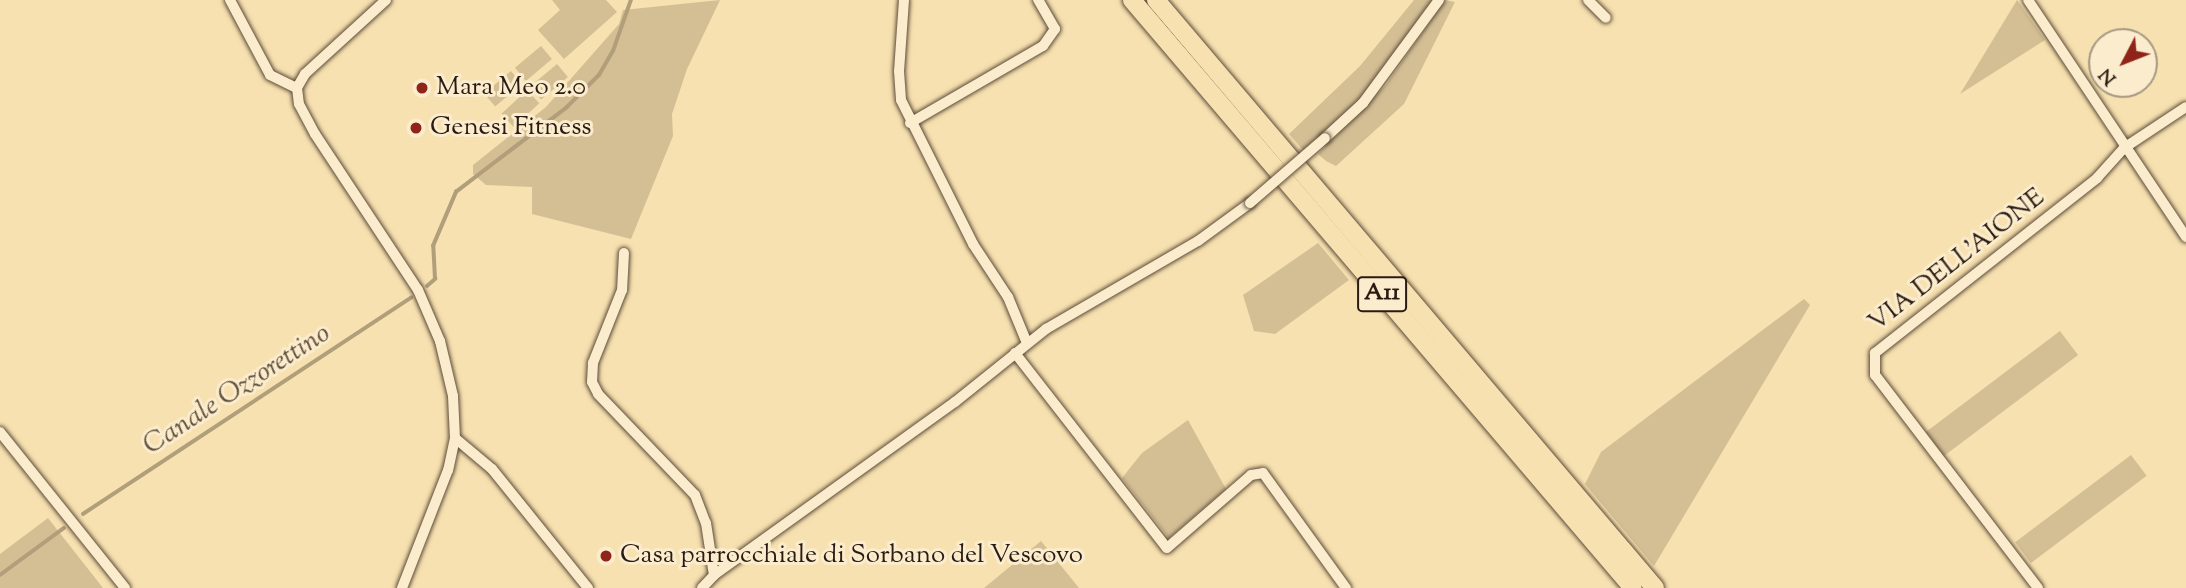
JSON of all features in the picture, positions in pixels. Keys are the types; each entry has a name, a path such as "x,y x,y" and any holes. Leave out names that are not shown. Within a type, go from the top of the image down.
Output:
{"highway":[{"name":"A11","path":"1132,0 1633,588"},
{"name":"A11","path":"1156,0 1654,588"}],"street":[{"path":"230,0 270,75 297,88"},
{"path":"386,0 321,58 297,88 299,104 315,134 432,317 453,396 455,438 448,470 402,588"},
{"path":"904,0 898,71 901,100 972,244 1008,297 1027,343"},
{"path":"910,123 1051,38 1055,29 1038,0"},
{"path":"702,588 714,575 827,498 1027,343 1198,241 1250,203 1325,138 1372,92 1439,0"},
{"path":"1588,0 1606,18"},
{"path":"2028,0 2124,148 2186,237"},
{"name":"VIA DELL'AIONE","path":"2038,588 1874,375 1875,353 2097,178 2124,148 2186,107"},
{"path":"624,253 622,290 593,363 592,382 598,394 695,495 705,516 714,575"},
{"path":"1015,353 1167,548 1251,475 1263,473 1346,588"},
{"path":"0,432 125,588"},
{"path":"455,438 492,469 588,588"}],"shaded area":[{"path":"552,0 606,0 617,12 564,59 538,30 560,10"},
{"path":"720,0 687,69 672,114 673,136 631,239 532,214 532,187 486,185 473,174 473,165 546,107 619,24 623,10"},
{"path":"1414,0 1436,0 1370,93 1304,151 1289,134 1360,66"},
{"path":"1445,0 1455,2 1404,104 1336,166 1326,161 1318,154 1386,85"},
{"path":"2017,0 2045,40 1960,94"},
{"path":"541,46 552,59 526,81 515,68"},
{"path":"557,64 568,77 541,100 530,86"},
{"path":"511,71 522,84 495,107 484,93"},
{"path":"527,90 539,103 514,127 501,114"},
{"path":"1318,243 1349,280 1275,334 1254,331 1243,295"},
{"path":"1804,299 1810,305 1654,566 1585,484 1601,452"},
{"path":"2060,331 2078,355 1944,456 1926,432"},
{"path":"1188,420 1226,489 1169,538 1122,478 1142,453"},
{"path":"2131,455 2147,476 2031,563 2015,542"},
{"path":"48,518 103,588 0,588 0,554"},
{"path":"1041,541 1079,588 984,588"}],"waterway":[{"name":"Canale Ozzorettino","path":"427,286 435,279 433,246 456,192 567,107 599,75 613,51 631,0"},
{"name":"Canale Ozzorettino","path":"83,514 411,298"},
{"name":"Canale Ozzorettino","path":"0,575 64,528"}],"place":[{"name":"Mara Meo 2.0","path":"422,88"},
{"name":"Genesi Fitness","path":"416,128"},
{"name":"Casa parrocchiale di Sorbano del Vescovo","path":"606,556"}]}
